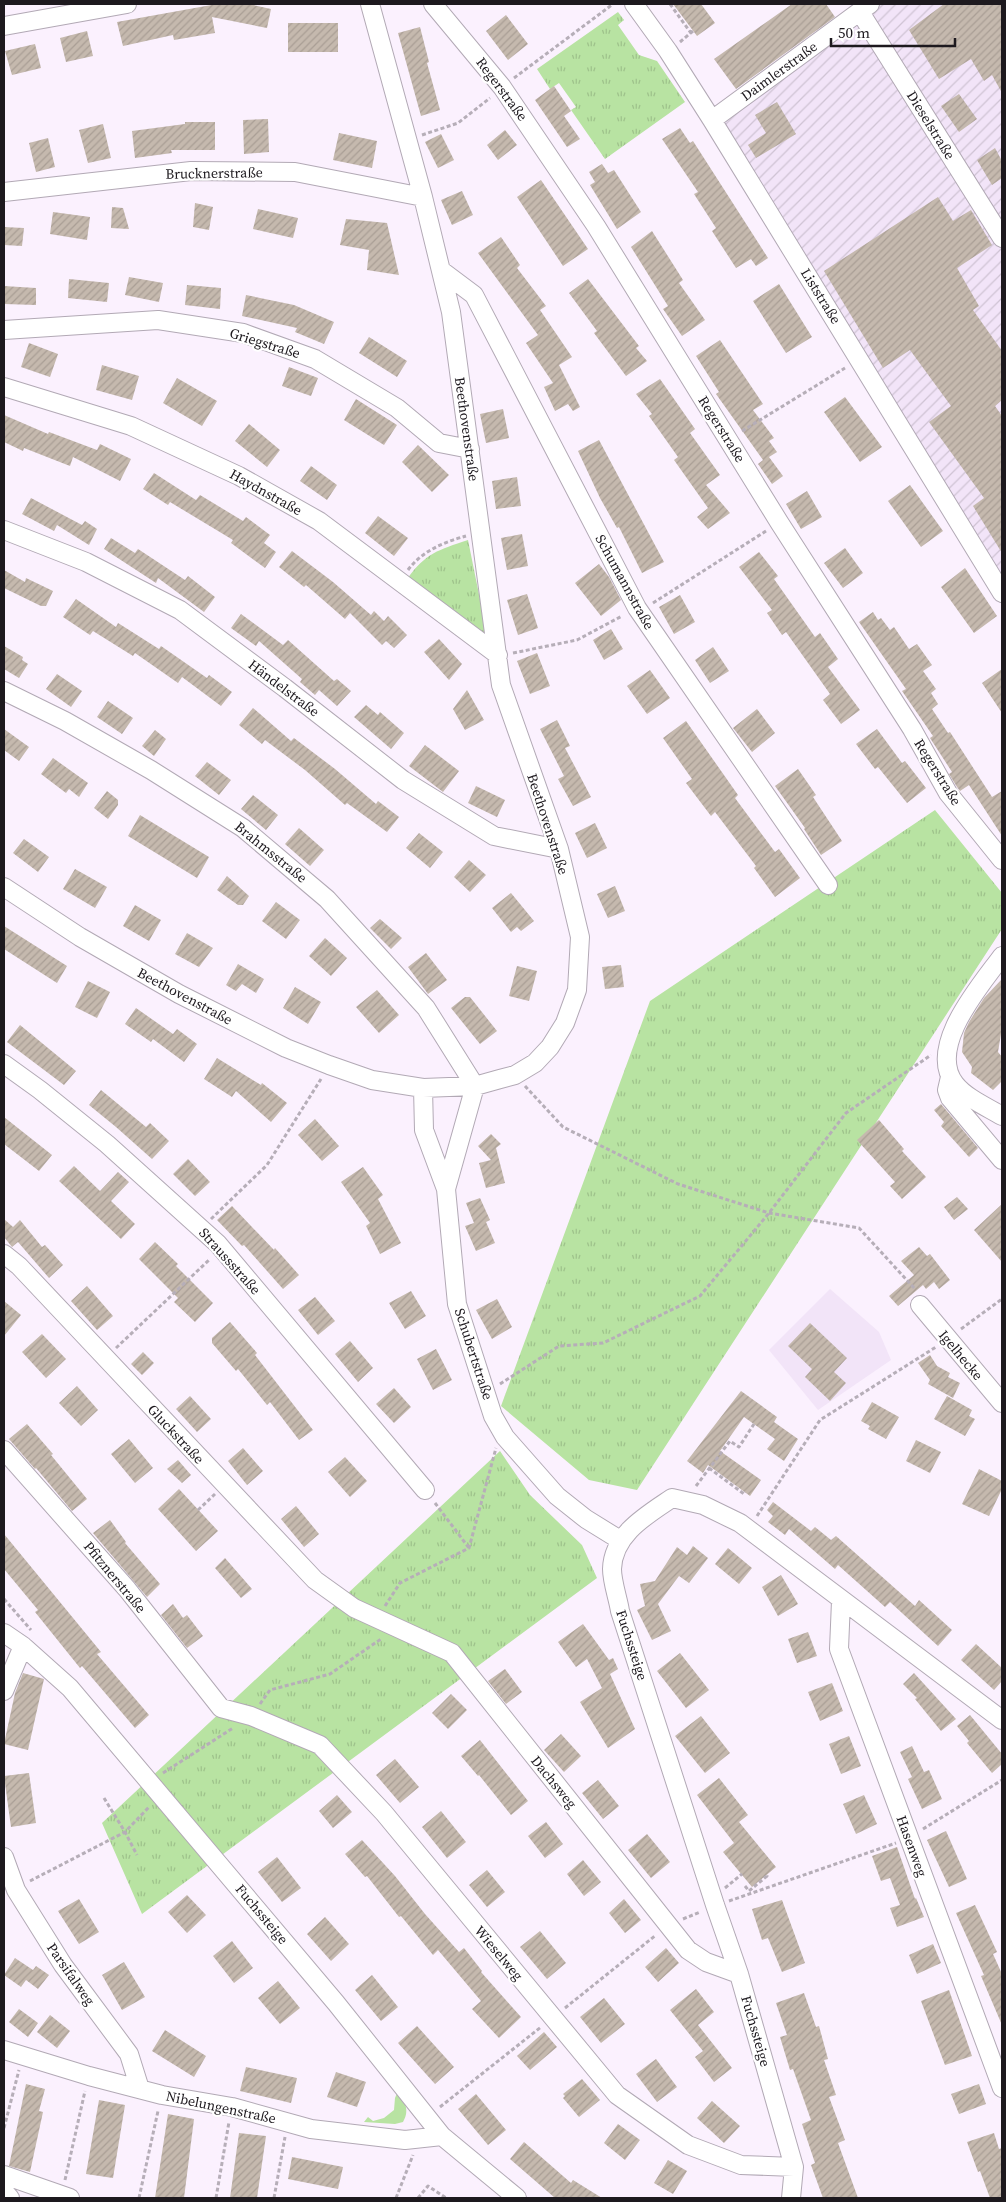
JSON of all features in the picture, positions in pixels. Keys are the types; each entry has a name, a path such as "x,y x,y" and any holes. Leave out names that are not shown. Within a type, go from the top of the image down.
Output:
{"street":[{"path":"4,26 127,4"},
{"name":"Beethovenstraße","path":"4,887 80,937 179,994 286,1048 329,1066 372,1080 422,1088 475,1086 515,1075 535,1063 550,1047 565,1023 577,990 580,937 559,849 501,685 451,312 423,197 370,4"},
{"name":"Regerstraße","path":"433,4 502,86 596,226 779,522 912,729 948,793 1002,860"},
{"name":"Liststraße","path":"640,6 1001,588"},
{"name":"Daimlerstraße","path":"712,120 865,8"},
{"name":"Dieselstraße","path":"865,8 1002,238"},
{"name":"Brucknerstraße","path":"4,192 191,171 238,171 295,172 423,197"},
{"name":"Schumannstraße","path":"442,271 474,295 636,608 828,885"},
{"name":"Griegstraße","path":"4,330 158,320 243,333 315,359 397,408 439,443 470,449"},
{"name":"Haydnstraße","path":"4,387 132,426 239,476 319,521 498,655"},
{"name":"Händelstraße","path":"4,530 86,562 180,610 285,688 403,780 494,836 559,849"},
{"name":"Brahmsstraße","path":"4,691 65,721 151,770 243,828 327,899 426,1008 475,1086"},
{"path":"1002,956 960,1013 950,1042 947,1063 950,1077 947,1090 950,1098 1002,1160"},
{"name":"Straussstraße","path":"4,1064 40,1090 107,1144 218,1244 425,1490"},
{"path":"950,1077 966,1095 1002,1116"},
{"name":"Schubertstraße","path":"475,1086 446,1189 457,1304 494,1416 505,1437 557,1496 586,1519 620,1540"},
{"path":"422,1088 424,1130 446,1189"},
{"name":"Gluckstraße","path":"4,1254 18,1266 224,1486 315,1580 354,1608"},
{"name":"Igelhecke","path":"920,1305 1002,1403"},
{"name":"Pfitznerstraße","path":"4,1450 127,1589 220,1708"},
{"name":"Fuchssteige","path":"791,2198 794,2167 718,1898 620,1611 612,1568 620,1540 640,1520 672,1498 703,1505 740,1523 1002,1720"},
{"name":"Hasenweg","path":"841,1600 839,1649 1002,2088"},
{"name":"Dachsweg","path":"354,1608 452,1654 664,1930 706,1962 739,1974"},
{"name":"Fuchssteige","path":"4,1633 23,1646 70,1688 336,2003 442,2136 517,2198"},
{"path":"4,1691 23,1646"},
{"name":"Wieselweg","path":"220,1708 251,1716 320,1745 384,1813 617,2095 688,2144 741,2165 794,2167"},
{"name":"Parsifalweg","path":"4,1857 16,1890 63,1965 129,2054 140,2089"},
{"name":"Nibelungenstraße","path":"4,2050 89,2076 162,2095 232,2107 311,2129 405,2140 442,2136"},
{"path":"4,2175 66,2197"},
{"path":"4,2191 10,2198"}],"path":[{"path":"502,86 613,4"},
{"path":"670,4 691,33"},
{"path":"407,139 458,123 481,107"},
{"path":"728,439 860,359"},
{"path":"655,602 760,536"},
{"path":"398,582 415,560 432,549 457,538"},
{"path":"518,652 577,640 636,608"},
{"path":"500,1384 559,1346 603,1343 700,1296 769,1213 846,1113 950,1042"},
{"path":"515,1075 563,1127 678,1184 769,1213 859,1228 921,1296 920,1305"},
{"path":"211,1219 267,1164 323,1076"},
{"path":"105,1358 209,1260"},
{"path":"757,1516 820,1420 948,1339 1002,1299"},
{"path":"685,1501 720,1452 730,1441 739,1447 754,1424"},
{"path":"376,1619 400,1583 469,1548 493,1451"},
{"path":"709,1468 720,1474 744,1494 746,1492"},
{"path":"198,1510 224,1486"},
{"path":"425,1490 469,1548"},
{"path":"28,1882 126,1832 155,1788 251,1716 270,1690 330,1674 396,1628"},
{"path":"570,2003 664,1930 718,1898 909,1838 1002,1780"},
{"path":"104,1798 126,1832 137,1855"},
{"path":"718,1898 742,1874"},
{"path":"744,1886 749,1891 766,1875"},
{"path":"428,2117 546,2023"},
{"path":"4,2128 22,2056"},
{"path":"66,2197 89,2076"},
{"path":"139,2198 162,2095"},
{"path":"216,2198 232,2107"},
{"path":"274,2198 288,2123"},
{"path":"396,2198 419,2138"},
{"path":"418,2198 428,2186 446,2198"}],"shaded area":[{"path":"866,4 1002,4 1002,595 704,119"},
{"path":"830,1289 879,1332 891,1360 818,1410 769,1350"}],"green space":[{"path":"618,12 624,20 618,25 639,55 657,61 685,102 605,159 571,110 576,107 559,83 550,89 537,69"},
{"path":"468,540 489,644 407,579 420,563 433,554"},
{"path":"935,810 1002,893 1002,929 637,1490 589,1480 501,1406 650,1001"},
{"path":"500,1451 530,1495 582,1545 597,1578 142,1914 102,1823"},
{"path":"398,2091 406,2106 403,2122 395,2124 364,2122 368,2117 373,2121 384,2118 394,2110"}],"building":[{"path":"217,4 249,4 271,9 267,28 212,17 215,33 174,40 173,35 123,46 117,22"},
{"path":"673,4 701,4 715,23 697,36"},
{"path":"792,4 826,4 835,17 736,89 714,59"},
{"path":"944,4 1002,4 1002,93 992,75 984,81 971,59 939,79 909,30"},
{"path":"506,15 528,44 508,60 486,31"},
{"path":"288,23 338,23 338,52 288,52"},
{"path":"420,27 429,62 427,63 440,110 421,116 398,33"},
{"path":"87,31 93,56 66,62 60,38"},
{"path":"35,44 41,68 12,75 5,51"},
{"path":"554,86 571,111 564,116 580,139 567,147 535,100"},
{"path":"959,94 977,119 959,132 941,106"},
{"path":"777,102 796,134 756,158 748,145 766,133 755,115"},
{"path":"268,119 269,152 244,154 243,120"},
{"path":"185,122 215,122 215,150 171,150 172,153 135,158 132,131 185,124"},
{"path":"103,124 111,158 88,163 79,130"},
{"path":"680,128 690,143 693,141 768,258 756,266 751,259 736,268 712,231 716,228 694,194 698,192 662,139"},
{"path":"505,130 517,145 498,160 487,145"},
{"path":"339,133 377,141 372,168 333,160"},
{"path":"441,134 454,160 438,168 425,142"},
{"path":"48,138 55,167 36,172 29,143"},
{"path":"995,148 1002,161 1002,178 992,185 977,160"},
{"path":"602,164 608,173 614,170 641,212 617,229 590,185 595,182 589,172"},
{"path":"541,180 588,249 563,266 517,197"},
{"path":"462,191 473,215 452,225 441,200"},
{"path":"938,197 953,221 971,210 992,245 957,268 979,306 973,310 1002,351 1002,400 995,406 1002,416 1002,553 973,506 984,498 929,422 951,406 910,350 883,368 824,271"},
{"path":"195,203 213,207 209,230 193,227"},
{"path":"112,207 123,208 129,229 111,228"},
{"path":"258,209 298,218 293,238 253,229"},
{"path":"53,212 90,217 87,240 50,234"},
{"path":"346,219 387,223 399,275 367,270 369,250 340,245"},
{"path":"4,227 24,228 22,246 4,245"},
{"path":"652,231 683,280 679,283 705,320 682,336 663,309 668,306 631,247"},
{"path":"501,237 520,265 517,268 546,306 540,310 572,357 559,365 580,407 573,411 568,404 555,411 544,387 553,383 526,343 538,335 478,253"},
{"path":"129,277 163,283 159,302 125,295"},
{"path":"69,279 109,283 107,302 68,298"},
{"path":"588,279 639,346 636,348 647,361 626,376 594,333 597,331 569,293"},
{"path":"779,284 812,337 786,353 753,301"},
{"path":"187,285 221,288 220,309 185,305"},
{"path":"4,286 36,288 36,305 4,304"},
{"path":"246,295 294,305 334,322 324,344 295,332 297,328 242,316"},
{"path":"369,337 407,361 397,377 359,353"},
{"path":"720,340 763,404 753,410 774,438 769,441 777,452 769,457 783,476 772,484 758,464 763,460 716,394 719,392 696,356"},
{"path":"29,343 58,354 50,377 21,367"},
{"path":"102,365 139,376 132,400 96,390"},
{"path":"289,367 318,378 311,396 282,386"},
{"path":"177,378 217,401 202,426 163,403"},
{"path":"660,379 695,429 690,433 720,475 706,485 730,513 708,529 697,517 708,508 674,460 678,457 649,416 652,414 636,394"},
{"path":"845,397 882,447 860,462 824,412"},
{"path":"356,399 397,425 384,445 344,420"},
{"path":"503,409 509,438 486,443 480,414"},
{"path":"4,415 48,434 49,432 97,450 100,444 131,459 120,481 73,457 70,466 24,448 23,451 4,442"},
{"path":"249,424 280,450 267,467 235,441"},
{"path":"599,440 664,562 642,573 619,527 617,528 600,498 578,451"},
{"path":"418,445 449,475 432,492 402,462"},
{"path":"311,466 337,485 327,500 300,481"},
{"path":"154,473 196,500 200,495 243,521 246,517 270,535 264,543 276,552 265,568 231,543 233,540 170,502 168,505 143,489"},
{"path":"517,477 521,506 496,509 492,481"},
{"path":"910,485 943,531 921,547 888,501"},
{"path":"807,491 822,517 801,529 786,504"},
{"path":"31,498 82,525 85,521 97,529 89,545 57,525 54,531 22,514"},
{"path":"378,516 408,538 394,556 365,533"},
{"path":"522,534 528,566 507,570 501,538"},
{"path":"111,538 135,553 138,549 185,580 188,576 215,597 204,612 158,578 156,583 104,549"},
{"path":"845,548 863,573 843,588 824,563"},
{"path":"292,551 333,582 371,615 374,611 384,621 388,616 407,635 394,648 386,641 382,645 350,613 345,619 306,585 304,587 279,567"},
{"path":"759,552 778,576 774,579 815,637 820,633 838,659 828,667 860,710 841,724 823,700 830,694 786,632 782,635 767,613 772,610 739,567"},
{"path":"599,564 609,577 621,600 601,616 575,583"},
{"path":"965,568 997,616 974,633 941,587"},
{"path":"4,570 25,582 26,578 53,591 46,606 41,606 4,588"},
{"path":"527,594 538,628 518,635 507,600"},
{"path":"680,595 695,622 674,634 659,607"},
{"path":"76,599 116,627 118,623 159,649 161,646 207,678 209,675 232,692 221,706 182,677 178,683 135,653 133,656 93,631 90,635 63,617"},
{"path":"873,612 878,620 881,618 890,630 894,627 909,649 917,644 932,665 923,671 936,689 931,693 938,704 932,709 948,733 950,732 992,797 1002,791 1002,836 969,785 960,791 957,787 949,774 952,772 930,738 933,736 902,691 906,689 859,622"},
{"path":"241,614 283,645 288,640 334,681 337,679 351,691 337,706 319,690 315,695 300,682 302,679 259,641 256,646 231,628"},
{"path":"611,629 623,649 604,660 593,640"},
{"path":"439,639 462,664 449,680 424,652"},
{"path":"4,646 23,657 22,660 28,664 19,678 4,669"},
{"path":"713,647 729,671 710,683 695,660"},
{"path":"537,653 550,686 530,694 517,661"},
{"path":"1002,669 1002,713 982,683"},
{"path":"650,670 670,698 647,714 627,686"},
{"path":"57,674 82,691 71,707 46,689"},
{"path":"467,690 484,720 465,730 453,709"},
{"path":"108,701 133,718 122,734 97,717"},
{"path":"366,705 378,715 380,712 404,733 391,749 354,717"},
{"path":"253,708 291,741 294,738 335,769 376,804 378,801 399,817 387,832 347,803 345,805 305,770 265,740 262,744 239,725"},
{"path":"757,709 775,733 752,752 733,728"},
{"path":"557,720 570,746 565,748 591,797 573,806 558,779 564,776 540,729"},
{"path":"686,721 738,795 735,798 775,852 779,849 800,878 775,897 754,868 756,866 715,812 711,816 686,783 692,779 663,738"},
{"path":"4,729 29,747 19,761 4,750"},
{"path":"877,729 902,763 905,761 926,788 907,803 878,767 875,769 856,744"},
{"path":"155,730 166,739 154,756 142,746"},
{"path":"425,745 459,771 443,792 409,766"},
{"path":"53,758 88,783 79,797 69,789 66,793 41,774"},
{"path":"207,762 231,780 219,795 195,776"},
{"path":"798,769 816,795 813,797 842,841 821,855 805,828 775,786"},
{"path":"476,786 505,800 497,817 468,803"},
{"path":"107,791 118,800 118,805 108,819 94,808"},
{"path":"253,795 278,815 266,830 241,809"},
{"path":"140,815 209,857 197,878 128,836"},
{"path":"595,823 607,848 587,858 575,833"},
{"path":"299,828 324,850 310,866 285,844"},
{"path":"419,833 443,852 430,868 406,848"},
{"path":"24,839 49,857 38,872 13,853"},
{"path":"469,860 486,875 470,892 454,877"},
{"path":"75,869 107,887 95,908 63,889"},
{"path":"227,876 249,896 243,905 238,905 217,890"},
{"path":"615,886 625,911 608,918 597,894"},
{"path":"511,893 534,921 521,931 517,927 511,932 492,908"},
{"path":"276,902 300,920 286,939 262,921"},
{"path":"135,905 161,920 149,941 123,926"},
{"path":"380,919 402,938 391,949 370,928"},
{"path":"4,926 67,966 57,983 4,949"},
{"path":"187,933 213,948 199,967 175,954"},
{"path":"325,938 347,958 331,976 309,956"},
{"path":"426,953 447,980 428,994 408,967"},
{"path":"238,964 264,979 256,993 242,984 236,991 226,985"},
{"path":"621,965 624,987 605,989 602,967"},
{"path":"517,966 537,971 529,1001 509,996"},
{"path":"1002,979 1002,1028 998,1052 1002,1057 1002,1081 993,1090 971,1073 972,1067 962,1052 964,1033 969,1022 984,998"},
{"path":"88,981 110,992 97,1018 75,1007"},
{"path":"295,987 321,1002 308,1024 283,1008"},
{"path":"377,990 399,1015 379,1033 356,1007"},
{"path":"465,997 470,997 497,1031 480,1044 451,1008"},
{"path":"136,1008 173,1034 177,1029 197,1044 184,1062 153,1039 151,1042 125,1024"},
{"path":"20,1025 76,1071 64,1085 7,1042"},
{"path":"217,1058 261,1085 262,1083 287,1103 271,1122 236,1091 232,1097 204,1079"},
{"path":"101,1090 146,1127 150,1123 169,1141 152,1159 89,1105"},
{"path":"941,1104 978,1148 969,1157 941,1126 944,1122 934,1110"},
{"path":"4,1117 52,1155 39,1171 4,1144"},
{"path":"315,1119 339,1146 322,1161 298,1135"},
{"path":"879,1120 904,1149 902,1151 926,1177 902,1199 890,1186 895,1182 857,1140"},
{"path":"491,1134 501,1144 496,1148 505,1183 486,1188 479,1163 491,1160 478,1146"},
{"path":"188,1159 210,1182 195,1196 173,1174"},
{"path":"74,1166 100,1191 118,1172 129,1182 111,1201 135,1224 121,1239 59,1181"},
{"path":"363,1167 383,1195 378,1199 401,1243 380,1254 366,1226 370,1223 341,1182"},
{"path":"957,1197 968,1209 954,1220 944,1207"},
{"path":"480,1198 490,1220 486,1222 495,1243 476,1251 465,1226 474,1223 466,1203"},
{"path":"1002,1204 1002,1262 974,1230"},
{"path":"232,1206 274,1250 275,1248 299,1275 283,1289 244,1245 242,1246 217,1220"},
{"path":"4,1219 13,1227 20,1220 42,1247 45,1245 63,1265 49,1278 18,1242 12,1247 4,1237"},
{"path":"155,1242 178,1264 176,1266 213,1303 195,1322 174,1302 178,1298 139,1259"},
{"path":"919,1247 927,1256 930,1254 950,1280 939,1289 934,1282 926,1289 923,1285 898,1306 889,1296 914,1275 901,1261"},
{"path":"87,1286 113,1316 97,1330 71,1301"},
{"path":"411,1291 426,1316 405,1329 389,1303"},
{"path":"315,1297 335,1321 318,1335 298,1310"},
{"path":"497,1299 512,1327 492,1339 476,1310"},
{"path":"4,1301 21,1315 4,1336"},
{"path":"230,1322 257,1353 255,1355 313,1430 299,1440 270,1402 267,1405 238,1369 236,1371 212,1343 212,1338"},
{"path":"810,1323 847,1358 834,1372 846,1383 830,1401 805,1377 812,1369 788,1346"},
{"path":"42,1334 66,1359 46,1378 22,1352"},
{"path":"350,1341 373,1368 358,1382 335,1354"},
{"path":"436,1349 452,1380 433,1390 417,1359"},
{"path":"143,1352 154,1363 142,1375 131,1364"},
{"path":"930,1355 937,1366 950,1373 948,1377 960,1383 953,1398 928,1384 930,1380 918,1363"},
{"path":"77,1386 98,1410 81,1426 59,1403"},
{"path":"394,1388 411,1407 394,1423 376,1404"},
{"path":"741,1391 777,1417 774,1422 798,1439 784,1461 767,1449 775,1439 744,1417 720,1451 761,1480 750,1496 708,1465 703,1473 687,1461"},
{"path":"190,1396 211,1419 197,1432 176,1409"},
{"path":"947,1396 972,1410 969,1416 975,1419 965,1436 934,1419"},
{"path":"872,1402 899,1417 886,1439 868,1429 870,1426 861,1421"},
{"path":"27,1424 53,1454 51,1455 87,1499 72,1511 9,1439"},
{"path":"129,1439 153,1468 135,1483 111,1454"},
{"path":"916,1440 941,1452 930,1473 906,1461"},
{"path":"243,1448 263,1471 247,1485 228,1461"},
{"path":"345,1457 367,1481 350,1497 328,1472"},
{"path":"178,1460 191,1475 182,1483 167,1469"},
{"path":"979,1469 1002,1481 1002,1489 989,1516 962,1504"},
{"path":"179,1489 218,1531 196,1551 158,1509"},
{"path":"773,1502 811,1531 815,1527 831,1540 836,1536 915,1606 919,1600 952,1630 938,1646 890,1602 885,1607 838,1565 835,1569 789,1529 785,1535 768,1522 773,1516 767,1510"},
{"path":"296,1506 319,1534 304,1547 281,1519"},
{"path":"110,1520 125,1543 160,1584 147,1597 93,1533"},
{"path":"4,1534 101,1652 97,1654 149,1715 135,1728 82,1666 80,1668 35,1612 38,1610 4,1569"},
{"path":"693,1546 708,1558 689,1583 679,1576 658,1604 671,1631 652,1640 637,1610 645,1606 640,1584 655,1581 677,1547 687,1555"},
{"path":"728,1548 752,1568 739,1584 715,1564"},
{"path":"225,1558 252,1589 241,1598 215,1568"},
{"path":"781,1575 798,1604 778,1616 762,1587"},
{"path":"173,1604 183,1618 187,1615 203,1636 187,1648 161,1615"},
{"path":"583,1624 609,1660 613,1658 618,1669 610,1674 635,1729 608,1748 580,1702 602,1688 587,1659 576,1667 558,1642"},
{"path":"808,1632 817,1656 797,1663 788,1639"},
{"path":"976,1644 1002,1668 1002,1681 994,1690 961,1660"},
{"path":"680,1653 709,1690 686,1708 657,1671"},
{"path":"505,1669 522,1692 506,1704 488,1681"},
{"path":"23,1673 44,1679 28,1750 4,1744 15,1693"},
{"path":"914,1673 956,1719 941,1731 915,1699 917,1698 903,1684"},
{"path":"832,1683 843,1711 820,1721 808,1692"},
{"path":"451,1694 467,1710 448,1729 432,1713"},
{"path":"970,1715 1002,1754 1002,1764 992,1773 967,1743 969,1741 957,1726"},
{"path":"701,1716 730,1753 705,1773 675,1736"},
{"path":"561,1734 581,1756 564,1772 544,1750"},
{"path":"849,1736 861,1766 841,1774 829,1744"},
{"path":"480,1740 528,1801 511,1815 461,1756"},
{"path":"912,1746 924,1772 929,1770 942,1799 922,1809 908,1779 912,1777 900,1752"},
{"path":"395,1759 419,1787 400,1803 376,1775"},
{"path":"29,1773 36,1823 11,1827 4,1776"},
{"path":"719,1778 748,1815 739,1822 776,1867 752,1887 723,1852 734,1843 697,1795"},
{"path":"598,1780 619,1806 603,1819 582,1793"},
{"path":"337,1795 352,1812 333,1828 319,1811"},
{"path":"864,1795 877,1824 856,1834 843,1804"},
{"path":"441,1811 466,1842 447,1858 422,1827"},
{"path":"546,1822 563,1844 545,1858 528,1836"},
{"path":"946,1831 967,1879 949,1887 927,1840"},
{"path":"647,1834 670,1862 651,1878 628,1850"},
{"path":"362,1840 459,1952 464,1948 481,1972 521,2017 499,2038 472,2009 481,2001 438,1950 433,1955 401,1916 399,1917 367,1876 365,1877 345,1854"},
{"path":"897,1847 915,1899 924,1917 897,1927 890,1908 900,1905 890,1878 881,1881 872,1856"},
{"path":"277,1857 301,1888 282,1902 258,1872"},
{"path":"583,1860 601,1882 584,1896 567,1874"},
{"path":"487,1870 505,1892 487,1907 469,1885"},
{"path":"187,1895 206,1915 187,1933 168,1912"},
{"path":"79,1899 99,1932 79,1944 58,1911"},
{"path":"624,1899 641,1920 625,1933 609,1913"},
{"path":"782,1900 805,1963 782,1972 768,1938 762,1940 752,1909"},
{"path":"975,1905 997,1952 993,1954 1002,1974 1002,2025 981,1976 984,1975 956,1913"},
{"path":"325,1917 349,1944 331,1961 307,1934"},
{"path":"540,1931 566,1963 547,1979 520,1947"},
{"path":"232,1941 253,1968 234,1983 213,1956"},
{"path":"933,1944 941,1963 917,1974 909,1955"},
{"path":"666,1948 679,1963 658,1982 645,1967"},
{"path":"15,1958 33,1970 36,1966 49,1975 38,1989 26,1980 21,1987 4,1975"},
{"path":"124,1962 145,1997 122,2010 102,1975"},
{"path":"372,1975 398,2007 381,2021 355,1990"},
{"path":"278,1981 300,2008 280,2024 258,1998"},
{"path":"696,1989 714,2012 698,2025 732,2068 714,2082 695,2057 703,2051 670,2010"},
{"path":"949,1990 972,2056 945,2065 921,2001"},
{"path":"804,1993 816,2027 819,2026 828,2059 824,2060 836,2095 829,2097 845,2140 838,2143 858,2198 823,2198 811,2165 815,2163 802,2124 811,2120 793,2069 790,2070 780,2037 787,2035 776,2003"},
{"path":"604,1998 625,2024 601,2043 580,2017"},
{"path":"19,2009 38,2023 28,2037 9,2022"},
{"path":"50,2015 70,2031 57,2048 37,2032"},
{"path":"417,2026 454,2067 435,2084 398,2043"},
{"path":"165,2030 206,2056 194,2077 152,2051"},
{"path":"544,2032 557,2047 530,2070 517,2056"},
{"path":"656,2059 677,2087 657,2102 636,2074"},
{"path":"246,2067 297,2078 291,2103 240,2091"},
{"path":"336,2072 366,2082 357,2107 327,2097"},
{"path":"582,2079 600,2100 579,2117 563,2098 565,2096 563,2094"},
{"path":"26,2084 45,2089 39,2111 43,2112 30,2172 9,2166"},
{"path":"979,2084 986,2104 959,2114 951,2094"},
{"path":"476,2094 506,2130 488,2145 458,2109"},
{"path":"99,2100 125,2105 113,2178 86,2174"},
{"path":"712,2101 740,2126 724,2143 697,2118"},
{"path":"168,2114 194,2119 184,2198 155,2198"},
{"path":"618,2124 640,2140 625,2160 604,2143"},
{"path":"239,2133 266,2136 257,2198 230,2198"},
{"path":"994,2133 999,2149 1002,2148 1002,2198 990,2198 967,2142"},
{"path":"524,2142 571,2183 573,2180 602,2198 555,2198 510,2159"},
{"path":"292,2157 343,2167 338,2189 288,2179"},
{"path":"668,2160 687,2171 673,2194 654,2183"}]}
